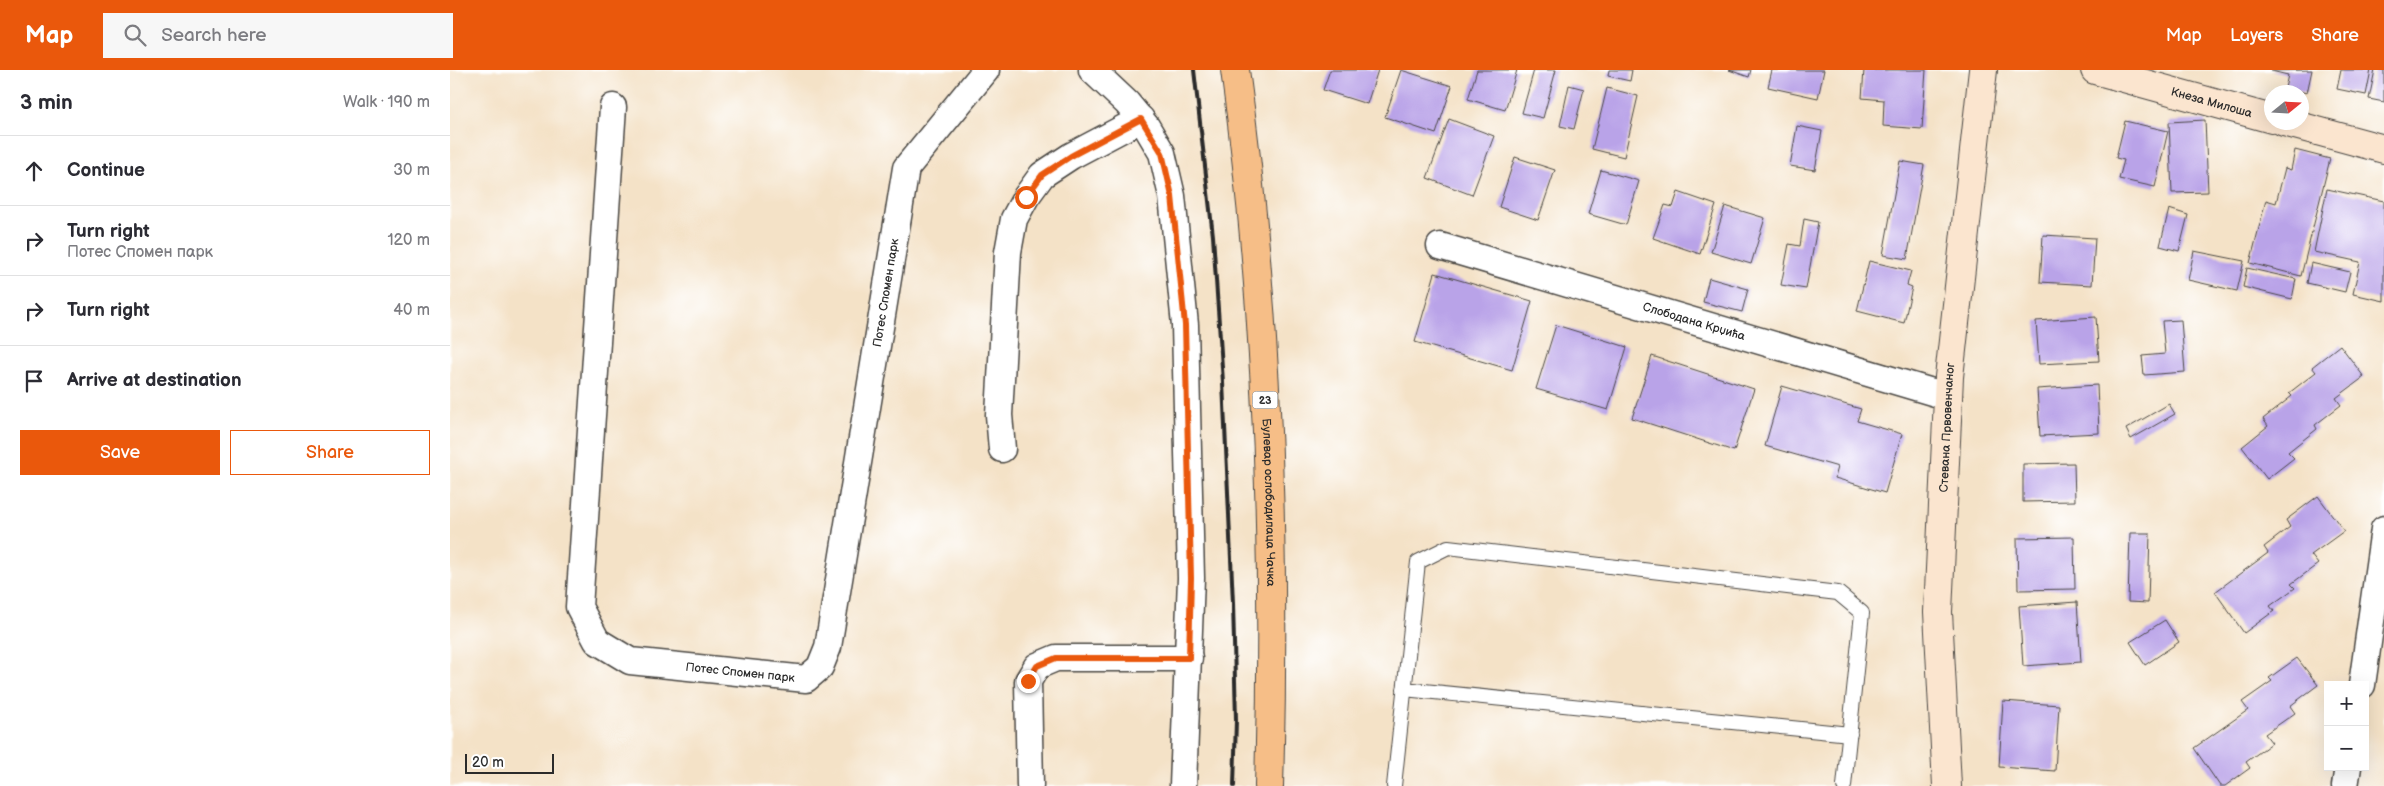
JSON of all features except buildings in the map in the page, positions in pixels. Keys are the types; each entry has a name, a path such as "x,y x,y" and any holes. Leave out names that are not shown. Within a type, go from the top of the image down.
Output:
{"main road":[{"name":"Булевар ослободилаца Чачка","path":"1235,70 1257,264 1265,403 1271,559 1269,786"}],"street":[{"name":"Потес Спомен парк","path":"613,107 579,607 597,642 630,661 806,679 820,666 828,647 906,168 986,70"},
{"path":"1092,70 1127,102 1141,119 1162,153 1172,196 1185,325 1191,578 1183,786"},
{"name":"Стевана Првовенчаног","path":"1947,786 1938,612 1948,397 1982,70"},
{"name":"Кнеза Милоша","path":"2095,70 2264,117"},
{"path":"1002,449 1000,398 1008,252 1014,219 1026,197 1042,175 1071,156 1141,119"},
{"path":"2309,129 2384,149"},
{"name":"Слободана Крџића","path":"1440,246 1948,397"},
{"path":"2363,681 2384,529"},
{"path":"1030,786 1028,681 1037,666 1056,658 1189,658"},
{"path":"2345,786 2347,771"}],"lane":[{"path":"1394,786 1418,562 1448,547 1838,593 1862,613 1844,786"},
{"path":"1404,689 1850,734"}],"railway":[{"path":"1194,70 1213,236 1223,382 1233,603 1236,720 1234,786"}],"route":[{"path":"1026,197 1042,175 1101,138 1141,119 1162,153 1172,196 1185,325 1191,578 1189,658 1056,658 1037,666 1028,681"}]}
